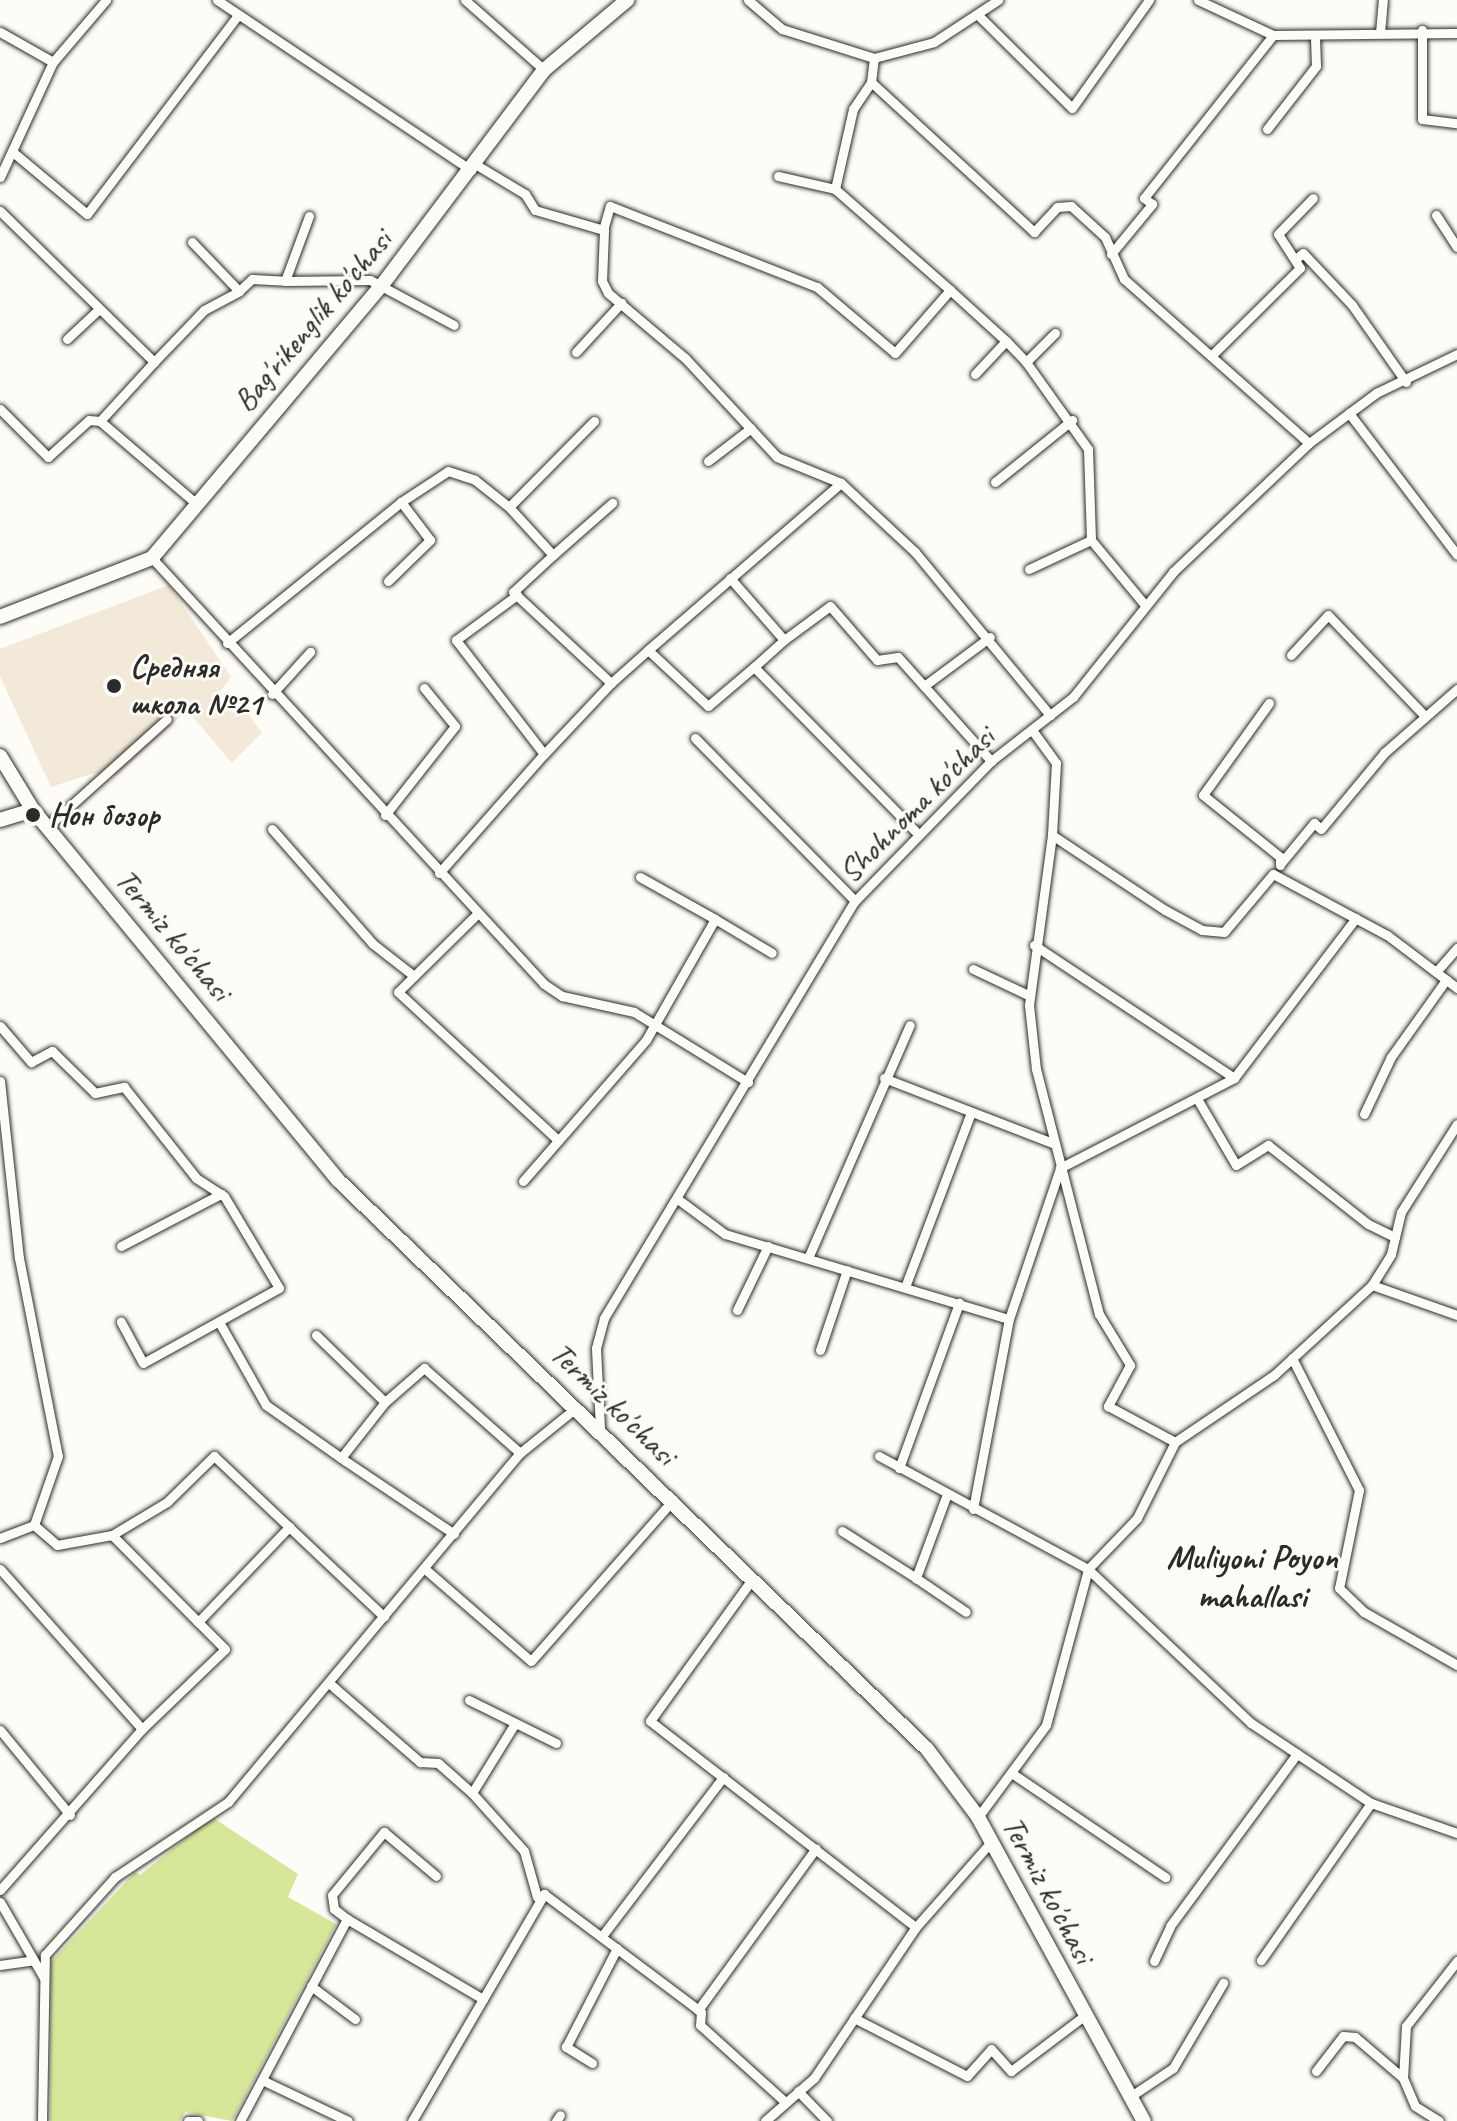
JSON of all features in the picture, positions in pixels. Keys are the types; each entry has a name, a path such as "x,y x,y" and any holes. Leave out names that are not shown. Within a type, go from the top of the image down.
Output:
{"main road":[{"name":"Bag'rikenglik ko'chasi","path":"0,617 152,558 382,285 544,70 627,0"},
{"name":"Termiz ko'chasi","path":"0,756 33,810 338,1180 600,1428 927,1749 978,1817 1144,2121"},
{"path":"0,820 33,810"}],"street":[{"path":"0,176 14,153 53,62 106,0"},
{"path":"217,0 473,167 525,194 535,210 603,230"},
{"path":"465,0 544,70"},
{"path":"748,0 782,29 874,58 934,42 980,17 998,0"},
{"path":"980,17 1072,108 1149,0"},
{"path":"1198,0 1273,35 1315,38 1422,30 1457,33"},
{"path":"1380,33 1383,0"},
{"path":"14,153 87,214 238,15"},
{"path":"1422,30 1422,119 1457,123"},
{"path":"0,32 53,62"},
{"path":"1111,254 1152,204 1144,198 1273,35"},
{"path":"1267,129 1316,66 1315,38"},
{"path":"835,189 853,109 871,82 874,58"},
{"path":"871,82 1034,232 1064,203 1105,237 1124,279 1214,353 1309,443"},
{"path":"778,176 835,189 1026,362 1072,420 1088,449 1091,540 1145,605"},
{"path":"1214,353 1300,268 1298,257 1278,234 1313,198"},
{"path":"950,290 895,353 817,287 610,206 603,230 603,287 789,466 819,469 841,483 990,637 1050,715"},
{"path":"0,211 154,362"},
{"path":"1436,215 1457,247"},
{"path":"285,281 309,216"},
{"path":"192,242 239,291"},
{"path":"1298,257 1303,253 1352,305 1406,382"},
{"path":"100,421 204,310 239,291 252,279 382,285 454,325"},
{"path":"576,352 621,303"},
{"path":"67,339 98,310"},
{"path":"1026,362 1055,333"},
{"path":"975,374 1006,341"},
{"name":"Shohnoma ko'chasi","path":"600,1428 596,1348 604,1318 679,1200 855,901 916,832 991,761 1050,715 1108,660 1145,605 1309,443 1349,413 1457,354"},
{"path":"0,409 48,457 89,420 100,421 197,504"},
{"path":"1349,413 1457,555"},
{"path":"995,482 1072,420"},
{"path":"509,507 594,421"},
{"path":"708,461 751,428"},
{"path":"227,643 401,502 457,470 509,507 553,555"},
{"path":"439,873 611,683 841,483"},
{"path":"388,581 430,540 401,502"},
{"path":"544,754 456,640 517,595 553,555 612,503"},
{"path":"1029,569 1091,540"},
{"path":"152,558 272,694 439,873 562,996 597,999 656,1025 748,1082"},
{"path":"730,578 784,640"},
{"path":"517,595 611,683"},
{"path":"648,650 708,706 784,640 830,606 877,660 898,657 991,761"},
{"path":"1291,655 1328,615 1423,714"},
{"path":"924,686 990,637"},
{"path":"272,694 310,652"},
{"path":"754,667 916,832"},
{"path":"385,815 455,726 424,688"},
{"path":"1052,835 1213,933 1224,932 1281,863 1423,714 1457,689"},
{"path":"1269,703 1203,795 1281,863"},
{"path":"47,827 167,719"},
{"path":"1032,730 1056,763 1052,835 1034,945 1030,996 1036,1069 1099,1314 1130,1365 1108,1406 1175,1442"},
{"path":"695,738 855,901"},
{"path":"272,829 373,944 414,976"},
{"path":"1273,874 1356,918 1457,988"},
{"path":"640,877 772,953"},
{"path":"478,913 414,976 401,996 558,1140"},
{"path":"1199,1102 1234,1078 1356,918"},
{"path":"523,1181 656,1025 715,919"},
{"path":"1034,945 1234,1078"},
{"path":"1436,972 1457,948"},
{"path":"973,969 1030,996"},
{"path":"1364,1114 1391,1057 1446,980"},
{"path":"808,1258 884,1078 910,1025"},
{"path":"0,1026 31,1062 52,1051 95,1093 124,1087 196,1178 221,1194 279,1288 143,1363 121,1322"},
{"path":"884,1078 1055,1144"},
{"path":"0,1081 19,1258 58,1456 34,1525"},
{"path":"973,1509 1009,1319 1060,1168 1192,1096 1199,1102 1236,1165 1268,1145 1368,1224 1395,1237"},
{"path":"905,1287 971,1112"},
{"path":"978,1817 1013,1774 1046,1725 1088,1569 1137,1518 1175,1442 1292,1358 1372,1285 1395,1237 1401,1212 1457,1124"},
{"path":"121,1246 221,1194"},
{"path":"679,1200 725,1234 1009,1319"},
{"path":"737,1310 768,1246"},
{"path":"820,1350 847,1270"},
{"path":"1372,1285 1457,1315"},
{"path":"899,1468 959,1303"},
{"path":"219,1322 266,1405 454,1534"},
{"path":"316,1335 385,1402"},
{"path":"1292,1358 1359,1490 1339,1588 1364,1612 1457,1665"},
{"path":"341,1458 385,1402 424,1368 520,1453"},
{"path":"42,2121 45,1955 115,1877 228,1802 520,1453 577,1407"},
{"path":"34,1525 57,1545 112,1535 167,1502 214,1456 384,1617"},
{"path":"879,1456 1088,1569 1251,1723 1371,1803 1457,1833"},
{"path":"916,1578 947,1494"},
{"path":"425,1569 531,1661 673,1500"},
{"path":"2,1533 34,1525"},
{"path":"198,1622 289,1527"},
{"path":"842,1531 966,1612"},
{"path":"0,1890 70,1815 142,1729 225,1649 112,1535"},
{"path":"0,1569 142,1729"},
{"path":"753,1578 650,1721 916,1927"},
{"path":"329,1683 420,1762 438,1763 472,1793 524,1851 537,1897 483,1999 412,2121"},
{"path":"469,1700 514,1725 556,1743"},
{"path":"472,1793 514,1725"},
{"path":"0,1730 70,1815"},
{"path":"1154,1961 1170,1926 1297,1754"},
{"path":"1013,1774 1165,1877"},
{"path":"602,1936 723,1777"},
{"path":"1261,1960 1371,1803"},
{"path":"436,1876 384,1832 332,1895 334,1909 483,1999"},
{"path":"765,2121 798,2091 854,2018 916,1927 991,1842"},
{"path":"784,2101 700,2025 698,2010 816,1848"},
{"path":"537,1897 549,1895 698,2010"},
{"path":"0,1902 44,1978"},
{"path":"240,2121 347,1919"},
{"path":"592,2063 566,2047 617,1948"},
{"path":"0,1965 34,1960"},
{"path":"1439,2121 1407,2097 1403,2078 1406,2026 1457,1961"},
{"path":"1131,2096 1173,2068 1223,1983"},
{"path":"311,1986 355,2019"},
{"path":"854,2018 967,2076 991,2049 1011,2071 1084,2016"},
{"path":"1316,2071 1348,2035 1403,2078"},
{"path":"262,2080 348,2121"},
{"path":"798,2091 827,2121"},
{"path":"188,2121 198,2121"}],"shaded area":[{"name":"Средняя школа №21","path":"169,585 231,677 218,694 232,713 244,708 262,733 232,763 187,710 117,776 94,773 51,787 0,676 0,649"}],"green space":[{"path":"212,1817 298,1874 288,1897 336,1924 232,2121 185,2112 180,2121 50,2121 51,1962 135,1872 140,1875"}],"place":[{"name":"Средняя школа №21","path":"114,686"},
{"name":"Нон бозор","path":"33,815"}],"district":[{"name":"Muliyoni Poyon mahallasi","path":"1252,1576"}]}
